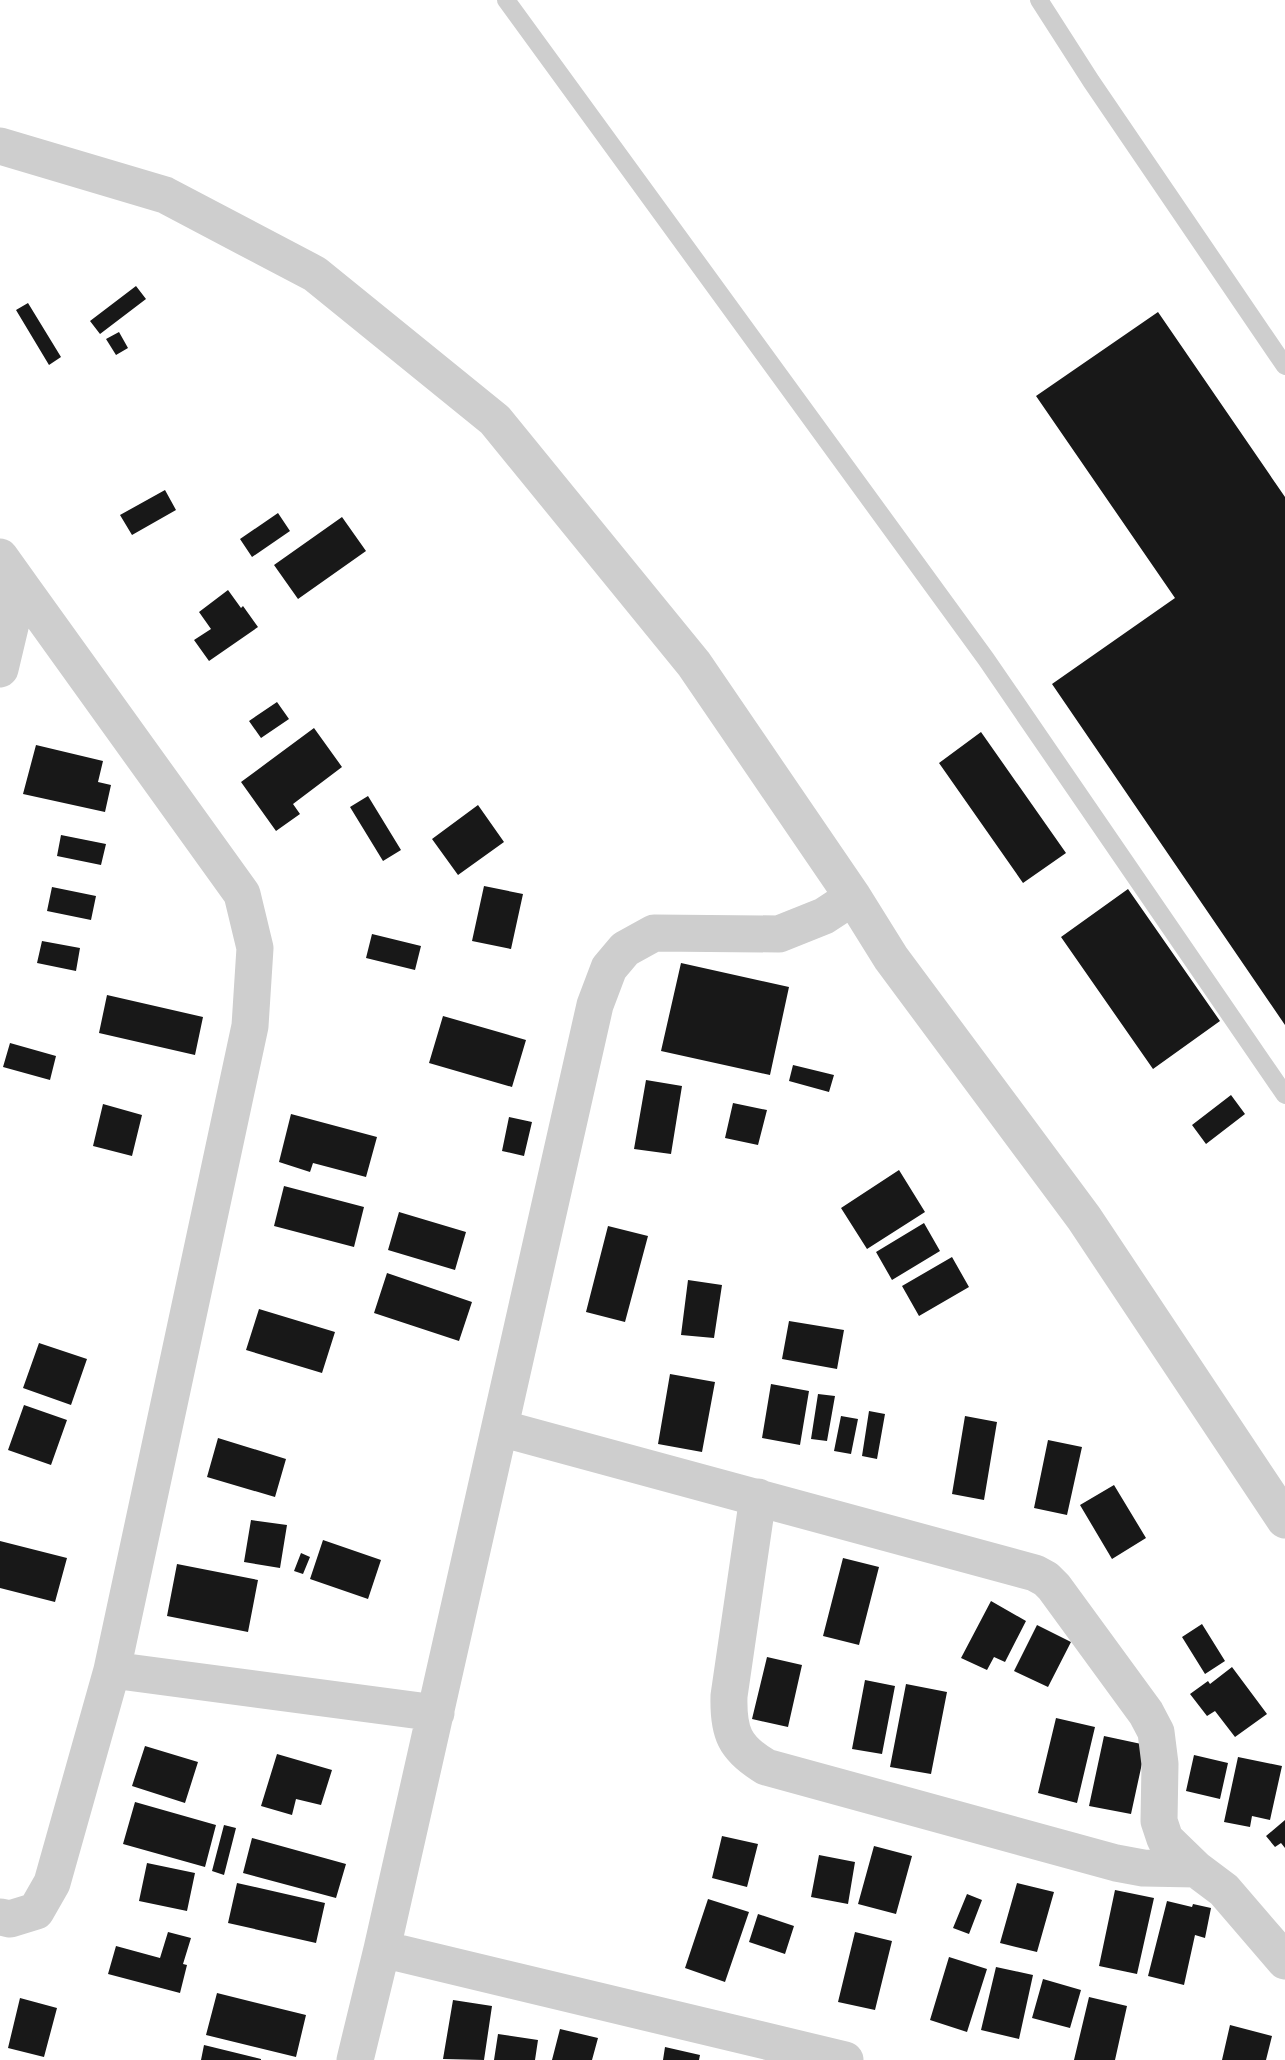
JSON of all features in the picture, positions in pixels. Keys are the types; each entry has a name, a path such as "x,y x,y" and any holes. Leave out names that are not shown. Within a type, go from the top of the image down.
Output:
{"street":[{"path":"0,146 165,194 315,274 495,421 694,664 853,897 891,958 1084,1218 1285,1520"},
{"path":"0,669 10,571"},
{"path":"0,1917 10,1919 36,1911 52,1883 112,1670 250,1026 256,948 242,894 10,571"},
{"path":"355,2060 595,1004 609,968 625,949 654,933 779,934 824,916 853,897"},
{"path":"500,1428 1035,1573 1046,1579 1146,1713 1156,1732 1160,1764 1159,1821 1165,1839 1196,1869 1224,1890 1285,1961"},
{"path":"758,1497 729,1696 728,1720 736,1741 751,1758 766,1767 1116,1863 1143,1868 1196,1869"},
{"path":"112,1670 436,1713"},
{"path":"382,1949 845,2060"}],"lane":[{"path":"506,0 986,659 1285,1096"},
{"path":"1039,0 1285,366"}],"building":[{"path":"136,286 146,299 100,334 90,321"},
{"path":"28,303 61,357 49,365 16,310"},
{"path":"1158,312 1285,497 1285,1025 1052,684 1175,598 1036,396"},
{"path":"119,332 128,348 116,355 106,339"},
{"path":"165,490 176,510 132,535 120,515"},
{"path":"278,513 290,531 252,557 240,539"},
{"path":"342,517 366,551 298,599 274,565"},
{"path":"228,590 258,627 209,661 194,640 211,629 199,612"},
{"path":"277,702 289,719 261,738 249,721"},
{"path":"314,728 342,767 293,804 300,814 276,831 241,782"},
{"path":"981,732 1066,853 1023,883 939,763"},
{"path":"36,745 103,761 98,782 111,785 105,812 23,794"},
{"path":"368,796 401,850 383,861 350,807"},
{"path":"478,805 504,842 458,875 432,839"},
{"path":"61,835 106,844 101,865 57,856"},
{"path":"484,886 523,894 511,949 472,941"},
{"path":"52,887 96,896 91,920 47,911"},
{"path":"1128,889 1220,1021 1153,1069 1061,937"},
{"path":"372,934 421,946 415,970 366,958"},
{"path":"42,941 80,948 76,971 37,963"},
{"path":"681,963 789,987 770,1075 661,1051"},
{"path":"107,995 203,1017 195,1055 99,1033"},
{"path":"443,1016 526,1040 512,1087 429,1063"},
{"path":"10,1043 56,1056 50,1080 3,1067"},
{"path":"793,1065 834,1075 829,1092 789,1081"},
{"path":"646,1080 682,1086 671,1154 634,1149"},
{"path":"1231,1095 1245,1114 1206,1144 1192,1125"},
{"path":"733,1103 767,1110 758,1145 725,1138"},
{"path":"103,1104 142,1115 132,1156 93,1146"},
{"path":"291,1114 377,1137 366,1177 313,1163 310,1172 279,1162"},
{"path":"509,1117 532,1122 524,1156 502,1151"},
{"path":"899,1170 925,1212 867,1249 841,1208"},
{"path":"284,1186 364,1207 354,1247 274,1226"},
{"path":"399,1212 466,1232 455,1270 388,1250"},
{"path":"924,1223 940,1251 892,1280 876,1252"},
{"path":"608,1226 648,1236 625,1322 586,1312"},
{"path":"952,1257 969,1287 919,1316 902,1286"},
{"path":"387,1273 472,1302 459,1341 374,1313"},
{"path":"688,1280 722,1285 714,1338 681,1335"},
{"path":"259,1309 335,1332 322,1373 246,1350"},
{"path":"789,1321 844,1330 837,1369 782,1359"},
{"path":"39,1343 87,1359 71,1405 23,1388"},
{"path":"670,1374 715,1382 702,1452 658,1444"},
{"path":"771,1384 809,1391 800,1445 762,1438"},
{"path":"818,1394 835,1396 827,1441 811,1439"},
{"path":"24,1405 67,1420 51,1465 8,1450"},
{"path":"869,1411 885,1414 877,1459 862,1456"},
{"path":"841,1416 858,1419 851,1454 834,1451"},
{"path":"965,1416 997,1422 984,1500 952,1494"},
{"path":"218,1438 286,1459 275,1497 207,1477"},
{"path":"1048,1440 1082,1447 1067,1515 1034,1508"},
{"path":"1114,1485 1146,1538 1112,1559 1080,1505"},
{"path":"251,1520 287,1525 280,1568 244,1562"},
{"path":"323,1540 381,1560 368,1599 310,1579"},
{"path":"0,1541 67,1558 55,1602 0,1588"},
{"path":"301,1553 310,1557 303,1574 294,1571"},
{"path":"843,1558 879,1567 859,1645 823,1636"},
{"path":"177,1564 258,1580 248,1632 167,1616"},
{"path":"991,1601 1026,1621 1005,1662 994,1657 987,1670 961,1658"},
{"path":"1202,1624 1225,1661 1205,1674 1182,1637"},
{"path":"1037,1625 1071,1642 1048,1687 1014,1671"},
{"path":"767,1657 802,1665 788,1727 752,1719"},
{"path":"1232,1667 1267,1714 1235,1737 1215,1711 1207,1716 1190,1694 1208,1681 1210,1684"},
{"path":"865,1680 895,1686 882,1754 852,1749"},
{"path":"906,1684 947,1692 931,1774 890,1767"},
{"path":"1056,1718 1095,1727 1077,1803 1038,1793"},
{"path":"1104,1736 1146,1745 1131,1814 1089,1806"},
{"path":"145,1746 198,1762 185,1803 132,1786"},
{"path":"277,1754 332,1770 321,1805 296,1799 292,1815 261,1806"},
{"path":"1194,1755 1228,1763 1220,1799 1186,1791"},
{"path":"1238,1757 1282,1766 1270,1820 1252,1816 1250,1827 1224,1822"},
{"path":"135,1802 216,1825 205,1867 123,1844"},
{"path":"1285,1820 1285,1848 1281,1843 1275,1847 1266,1836"},
{"path":"224,1825 236,1828 224,1875 212,1871"},
{"path":"722,1836 758,1844 747,1887 712,1878"},
{"path":"252,1838 346,1864 336,1898 243,1873"},
{"path":"874,1846 912,1856 896,1914 858,1904"},
{"path":"819,1855 855,1862 848,1904 811,1897"},
{"path":"147,1863 195,1873 187,1911 139,1901"},
{"path":"237,1883 325,1903 316,1943 228,1923"},
{"path":"1017,1883 1054,1892 1037,1952 1000,1943"},
{"path":"1115,1890 1154,1898 1137,1974 1099,1966"},
{"path":"967,1894 982,1900 969,1934 953,1928"},
{"path":"708,1899 749,1912 725,1982 685,1968"},
{"path":"1167,1901 1211,1908 1205,1938 1195,1935 1184,1985 1148,1976"},
{"path":"758,1914 794,1926 785,1954 749,1942"},
{"path":"168,1932 191,1938 183,1964 187,1965 180,1993 108,1974 116,1946 160,1958"},
{"path":"855,1932 892,1941 875,2010 838,2002"},
{"path":"949,1957 987,1969 967,2032 930,2020"},
{"path":"996,1967 1033,1975 1019,2039 981,2030"},
{"path":"1043,1979 1081,1990 1070,2028 1032,2018"},
{"path":"217,1993 306,2015 296,2057 206,2035"},
{"path":"1089,1997 1127,2006 1115,2060 1074,2060"},
{"path":"20,1998 57,2008 44,2057 8,2048"},
{"path":"453,2000 492,2006 484,2060 443,2059"},
{"path":"1230,2025 1272,2036 1266,2060 1222,2060"},
{"path":"560,2029 598,2038 592,2060 552,2060"},
{"path":"498,2034 538,2040 535,2060 494,2060"},
{"path":"204,2045 261,2059 261,2060 201,2060"},
{"path":"665,2047 700,2055 699,2060 663,2060"}]}
